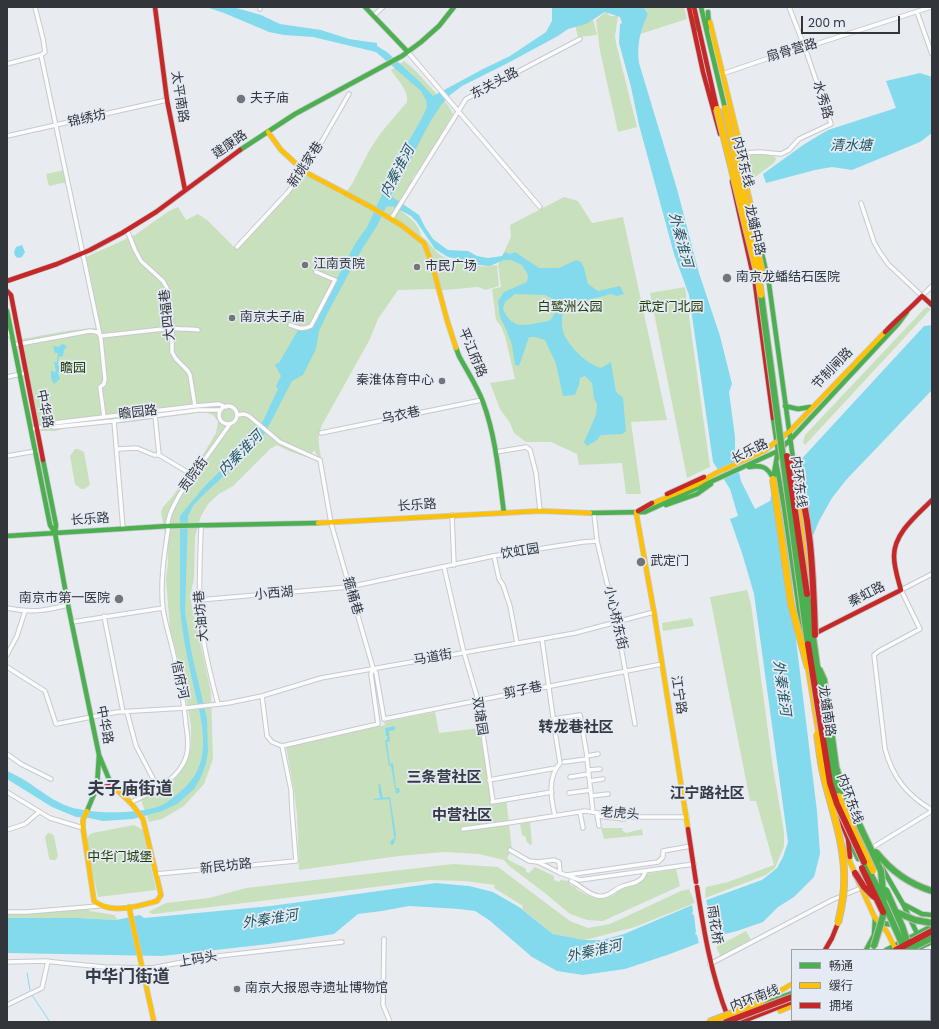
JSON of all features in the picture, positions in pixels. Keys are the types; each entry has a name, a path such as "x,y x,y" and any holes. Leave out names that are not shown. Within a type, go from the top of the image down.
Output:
{"main road":[{"name":"太平南路","path":"155,7 167,100 185,190"},
{"path":"365,7 408,51"},
{"name":"建康路","path":"7,281 82,253 127,230 268,132 301,111 402,56 421,43 449,15 454,7"},
{"name":"龙蟠中路","path":"689,7 703,72 721,138 756,284 778,451 773,479"},
{"name":"内环东线","path":"694,7 760,280 813,682 830,784 855,845 907,949"},
{"name":"内环东线","path":"701,7 763,281 832,775 851,825 907,949"},
{"path":"708,9 710,42"},
{"name":"龙蟠中路","path":"708,9 722,74 742,153 745,179 769,284 793,462"},
{"path":"691,16 703,45"},
{"path":"268,132 281,150 303,170"},
{"name":"平江府路","path":"303,170 332,185 349,196 392,217 424,243 432,264 447,320 460,356 482,400 487,414 496,452 504,512"},
{"name":"中华路","path":"7,291 10,295 31,429 50,525 55,533"},
{"path":"922,296 932,304"},
{"name":"节制闸路","path":"790,440 878,346 922,296"},
{"name":"中华路","path":"7,311 13,341 23,374 56,525 55,533 68,605 99,755 113,786 143,819 156,874"},
{"name":"节制闸路","path":"776,443 789,432 895,321 907,312"},
{"path":"785,406 793,410 812,407"},
{"name":"长乐路","path":"7,536 170,527 331,523 504,512 645,512 652,506 696,485 714,474 778,451 790,440"},
{"name":"长乐路","path":"652,506 717,480 776,443"},
{"name":"龙蟠南路","path":"776,462 824,771 834,806 848,839 848,848 861,888 875,918 887,932 895,949"},
{"path":"793,462 799,477 804,501 815,620 815,660 824,680 836,767 843,790 902,926 907,949"},
{"name":"龙蟠南路","path":"793,462 814,634 836,779 843,798 868,845"},
{"path":"744,464 763,465 767,467 773,479 791,604 813,682"},
{"name":"秦虹路","path":"803,636 814,634 901,590 895,566 894,552 896,544 902,533 932,500"},
{"name":"江宁路","path":"636,512 654,612 687,817 698,896"},
{"path":"817,708 817,731 822,769 841,842 855,873 864,887 889,909 915,920 932,924"},
{"name":"中华路","path":"83,828 83,820 87,808 96,789 99,755"},
{"path":"96,789 113,786"},
{"path":"83,828 94,900 99,906 130,910 159,900 161,895 156,874"},
{"path":"848,839 896,938 906,949"},
{"path":"826,949 838,923 844,898 844,866 841,842"},
{"path":"868,845 899,876 917,886 932,891"},
{"path":"868,845 903,904 923,946"},
{"path":"868,845 881,871 884,904 879,933 872,949"},
{"name":"雨花桥","path":"698,896 710,964"},
{"path":"903,904 922,914 932,915"},
{"path":"875,918 889,925 895,924 901,920 903,904"},
{"path":"130,910 154,1022"},
{"path":"867,949 873,939 876,930 875,918"},
{"path":"895,949 932,924"},
{"path":"895,949 932,931"},
{"path":"909,949 932,938"},
{"path":"918,949 932,942"},
{"path":"710,964 715,985 728,1021"},
{"path":"761,1002 791,985"},
{"path":"710,1022 791,989"},
{"path":"716,1022 728,1021 791,993"},
{"name":"内环南线","path":"728,1021 791,997"},
{"path":"931,997 932,1017"},
{"path":"746,1022 791,1004"},
{"path":"753,1022 791,1004"},
{"name":"内环南线","path":"741,1022 791,1004"},
{"path":"931,1006 932,1012"}],"street":[{"path":"7,64 41,55 45,52 34,7"},
{"path":"373,16 383,7"},
{"name":"水秀路","path":"742,153 760,152 781,154 788,150 799,139 831,124 805,48 789,7"},
{"name":"扇骨营路","path":"722,74 931,7"},
{"path":"917,12 932,54"},
{"name":"东关头路","path":"392,217 466,99 580,39"},
{"path":"408,51 540,206"},
{"path":"41,55 100,335 105,368 104,384 100,388 104,418"},
{"name":"新姚家巷","path":"237,247 288,192 303,172 349,94"},
{"name":"锦绣坊","path":"7,136 167,100"},
{"path":"862,203 874,242 888,264 922,296 932,286"},
{"name":"大四福巷","path":"127,230 141,261 162,279 165,284 168,292 172,328 172,352 190,375 195,406"},
{"path":"290,325 305,329 311,326 335,280 316,272"},
{"path":"7,332 13,341 90,331 97,332 100,335 172,328 178,330 191,328 198,330"},
{"path":"7,377 23,374"},
{"name":"乌衣巷","path":"320,433 482,400"},
{"name":"瞻园路","path":"51,426 54,423 104,418 116,419 195,406 218,404 226,407"},
{"path":"226,407 234,408 237,414 236,420 230,424 224,423 220,419 221,410 226,407"},
{"name":"瞻园路","path":"31,429 198,410 221,410"},
{"name":"箍桶巷","path":"237,414 249,416 280,442 320,460 331,523 373,668 376,673 384,719"},
{"path":"155,415 159,455"},
{"path":"116,419 123,529"},
{"name":"贡院街","path":"170,527 174,505 180,494 230,424"},
{"path":"496,452 526,447 530,450 536,473 540,511"},
{"path":"118,449 137,448 154,455 159,455 194,476"},
{"path":"7,456 36,451"},
{"name":"小心桥东街","path":"594,513 597,541 616,622 635,724"},
{"path":"452,515 454,564"},
{"name":"大油坊巷","path":"201,526 199,600 201,624 206,657 218,704"},
{"name":"信府河","path":"130,803 168,782 179,769 186,757 188,742 186,708 163,608 162,577 170,527"},
{"name":"饮虹园","path":"444,567 494,556 597,541"},
{"path":"494,556 499,579 504,585 510,606 517,643"},
{"name":"小西湖","path":"199,600 350,587 444,567"},
{"name":"双塘园","path":"444,567 464,653 478,700 492,802 552,792"},
{"path":"868,845 932,811 901,785 894,774 885,750 874,655 879,650 920,629 901,590 932,574"},
{"path":"7,608 25,611 42,611 68,605"},
{"path":"72,622 163,608"},
{"path":"7,655 17,636 25,611"},
{"name":"马道街","path":"186,708 262,696 321,678 574,633 654,612"},
{"path":"104,616 125,712 136,746 158,788"},
{"path":"542,639 560,763 556,768 551,782 555,816"},
{"name":"剪子巷","path":"384,719 662,664"},
{"path":"7,667 45,691 56,724 125,712 186,708"},
{"name":"箍桶巷","path":"282,746 378,724 371,674 373,668"},
{"path":"262,696 267,736 272,742 282,746"},
{"path":"553,719 580,715 587,757 591,796 599,826"},
{"name":"新民坊路","path":"156,874 296,861 291,790 282,746"},
{"path":"7,754 21,764 51,779"},
{"path":"564,762 598,754"},
{"path":"489,780 556,768"},
{"path":"570,777 600,769"},
{"path":"590,781 603,779"},
{"path":"569,793 591,790"},
{"path":"7,792 50,818 83,828"},
{"path":"591,796 608,794"},
{"name":"老虎头","path":"463,829 585,811 596,814 624,817 687,817"},
{"path":"7,830 25,824 39,812"},
{"path":"580,812 583,828"},
{"path":"596,814 624,819"},
{"path":"640,816 641,822"},
{"path":"566,875 658,862 663,857 663,851 691,846"},
{"path":"510,850 529,861 538,862 554,860 559,862 560,873"},
{"path":"538,862 575,879 585,880 694,864"},
{"path":"570,881 578,884 587,892 600,896 610,895 622,886 639,881 644,877 645,872"},
{"path":"710,964 832,900 861,888"},
{"path":"7,912 27,912 99,906"},
{"path":"384,939 384,1005 390,1022"},
{"name":"上码头","path":"7,962 48,961 90,966 142,968 158,967 209,957 342,942"},
{"path":"7,1005 42,988 48,961"}],"green space":[{"path":"574,7 590,7 597,35 578,37"},
{"path":"643,7 684,7 687,19 640,34 648,14"},
{"path":"606,12 610,16 618,16 615,36 616,43 637,127 618,132 600,51 596,20"},
{"name":"瞻园","path":"404,61 416,71 447,104 453,114 424,163 413,177 409,194 401,211 411,219 418,228 421,236 439,254 452,260 478,266 497,265 499,286 486,290 478,287 445,290 398,290 378,319 369,341 323,423 319,433 319,446 322,461 314,450 309,458 277,445 270,449 233,486 219,494 208,504 201,516 195,536 194,579 190,597 211,692 213,759 204,784 184,806 162,819 149,822 141,800 172,783 186,763 191,747 191,725 180,667 170,629 166,579 168,563 167,544 161,512 163,507 201,458 216,433 218,421 213,415 204,412 123,423 75,426 55,431 41,431 35,422 22,339 71,330 100,328 93,301 93,289 86,257 135,235 169,211 178,207 186,220 198,214 207,220 234,247 240,244 300,176 305,175 343,196 352,184 369,151 380,134 407,102 406,93 402,85 391,70"},
{"path":"765,154 775,157 776,159 774,163 751,180 744,155"},
{"path":"64,170 67,182 49,186 46,174"},
{"name":"白鹭洲公园","path":"564,197 578,201 592,223 623,217 667,420 631,422 641,494 626,494 622,463 579,465 577,454 551,442 526,442 514,433 510,423 500,409 490,383 515,379 505,336 501,326 496,320 492,289 501,287 498,265 511,237 510,225"},
{"name":"武定门北园","path":"685,287 710,467 687,478 650,293"},
{"path":"927,307 931,309 805,445 803,442 805,435"},
{"path":"75,449 84,452 90,485 84,489 81,489 75,484 70,456"},
{"path":"747,590 751,604 773,768 784,832 784,846 775,868 766,875 705,898 706,887 728,882 774,865 756,801 750,801 710,597"},
{"path":"692,618 694,626 663,631 662,623"},
{"path":"435,712 439,733 479,728 488,780 490,780 494,800 506,798 512,850 507,858 526,869 526,872 529,873 535,867 554,876 554,880 559,882 560,880 570,881 569,884 577,888 576,889 589,896 602,899 612,896 638,881 646,874 676,869 680,886 603,921 587,920 570,914 508,865 504,860 479,854 444,852 399,856 299,870 297,814 286,747 385,725 384,722"},
{"path":"530,822 532,844 530,845 526,841 526,837 522,835 520,824"},
{"name":"中华门城堡","path":"134,825 143,830 156,890 98,897 86,842 89,835"},
{"path":"601,828 623,828 622,830 626,833 642,829 643,835 604,839"},
{"path":"48,833 54,836 58,856 56,860 50,860 49,858 45,837"},
{"path":"453,864 498,867 570,921 588,928 610,924 681,891 689,889 695,903 635,927 585,940 553,934 522,909 523,906 494,888 495,885 465,881 430,880 153,914 148,912 166,903 209,898 246,888"},
{"path":"87,908 90,911 114,915 118,920 79,918 7,918 7,911"},
{"path":"746,931 751,940 720,956 716,947"}],"water":[{"path":"206,7 233,7 261,15 280,24 321,30 349,39 377,43 377,46 387,52 433,96 510,56 546,32 552,21 552,7 643,7 648,14 640,38 638,49 639,63 677,189 699,273 720,336 732,384 729,392 735,437 735,456 741,481 755,509 770,501 772,491 924,326 932,325 932,390 846,480 832,498 819,521 790,591 817,811 820,854 814,877 794,897 778,907 763,922 717,936 625,969 583,975 557,971 532,957 489,920 475,911 409,906 358,914 334,934 269,944 162,956 7,953 7,918 78,918 116,920 140,915 144,918 271,906 436,883 469,886 493,892 519,907 553,934 585,940 602,940 624,934 690,906 762,880 777,868 783,857 788,842 754,594 730,519 738,516 730,489 713,462 689,295 674,254 639,125 631,87 619,43 620,24 622,23 620,17 605,12 586,24 568,29 506,64 462,86 450,95 441,105 429,124 391,196 419,215 433,239 448,250 468,251 477,256 488,258 502,256 505,252 510,254 515,252 539,268 559,268 576,260 581,262 584,268 588,284 598,291 620,286 624,294 617,296 611,294 588,300 564,299 562,321 564,334 570,345 585,359 601,368 611,362 616,392 623,398 626,431 622,434 601,435 597,440 587,446 584,442 596,415 597,404 594,398 592,383 585,376 580,378 575,395 563,396 556,364 545,340 529,337 519,366 515,365 512,345 500,317 498,301 504,292 527,282 528,275 522,265 511,260 504,260 490,266 479,265 469,261 448,257 435,249 411,216 392,206 386,207 377,226 362,249 328,312 319,331 316,349 303,375 292,381 265,433 245,456 201,497 193,506 188,516 185,612 192,655 207,719 208,751 206,764 194,789 177,804 162,811 133,819 103,821 76,817 52,807 7,779 7,771 64,805 79,809 102,812 137,811 157,807 169,801 192,780 201,761 203,731 187,658 181,617 180,516 203,488 251,440 263,421 278,389 276,386 281,376 275,365 279,363 298,330 307,329 317,317 355,244 367,227 394,167 427,107 426,100 421,91 376,52 313,37 284,35 269,32","holes":["515,294 545,295 554,300 556,312 550,320 521,325 509,319 503,309 505,302"]},
{"name":"清水塘","path":"920,73 932,77 932,133 920,142 852,170 832,167 766,183 763,174 803,145 828,130 896,108 886,81"},
{"path":"22,245 25,252 22,257 18,258 15,256 14,252 16,247"},
{"path":"62,344 67,346 64,350 63,356 59,357 58,365 61,368 58,373 60,379 54,384 51,378 51,371 54,373 56,371 54,362 57,362 58,353 55,353 53,346 59,347"},
{"path":"395,726 395,730 389,731 390,741 387,742 390,764 393,763 396,788 399,788 400,792 396,794 391,766 389,766 385,740 387,740 388,736 386,736 385,728"},
{"path":"380,784 383,798 390,797 396,835 394,844 392,845 390,842 394,836 389,799 374,800 380,798 378,785"}],"pier":[{"path":"706,899 707,905 709,906 708,909 711,926 713,927 711,930 713,939 699,944 697,935 695,934 692,904"}],"waterway":[{"path":"27,973 30,990"},
{"path":"32,995 50,1022"}],"railway":[{"path":"786,1022 791,1020"}],"traffic: fast":[{"path":"365,7 407,51"},
{"path":"240,150 295,114 402,56 439,26 454,7"},
{"path":"701,7 725,108"},
{"path":"708,12 709,27"},
{"path":"691,16 697,29"},
{"path":"760,245 769,284 794,466"},
{"path":"761,295 808,644"},
{"path":"7,311 50,525 55,533"},
{"path":"590,513 645,512 778,451 898,324 907,312"},
{"path":"456,348 478,390 487,415 496,457 504,513"},
{"path":"785,406 798,409 810,407"},
{"path":"773,418 778,451 776,462 804,643"},
{"path":"43,460 56,525 55,533 68,605 99,755 111,784 117,790"},
{"path":"773,479 776,462"},
{"path":"749,467 763,467 773,478"},
{"path":"666,505 697,494 711,484"},
{"path":"7,536 168,526 318,523"},
{"path":"807,594 832,775 839,796"},
{"path":"819,669 824,680 836,767 843,790 881,871 884,904 883,916 874,946"},
{"path":"87,811 97,787 99,755"},
{"path":"848,839 858,859"},
{"path":"876,852 894,871 908,881 932,891"},
{"path":"864,862 905,949"},
{"path":"881,866 903,904 923,946 918,949"},
{"path":"886,890 902,926 910,949"},
{"path":"903,904 922,914 932,915"},
{"path":"896,912 915,920 932,923"},
{"path":"867,949 874,935 875,918"},
{"path":"880,921 886,924 894,924 901,918"},
{"path":"888,949 932,926"},
{"path":"910,949 932,938"},
{"path":"923,946 932,942"},
{"path":"758,1006 791,993"}],"traffic: slow":[{"path":"710,22 742,153 745,179 760,245"},
{"path":"725,108 762,273"},
{"path":"717,109 759,280 761,295"},
{"path":"268,132 281,150 305,172 371,207 401,225 424,243 432,264 456,348"},
{"path":"651,504 696,485 714,474 764,451 789,432 885,332"},
{"path":"795,474 810,601"},
{"path":"773,479 791,604 808,668"},
{"path":"318,523 540,511 590,513"},
{"path":"636,512 654,612 688,829"},
{"path":"807,664 819,738"},
{"path":"817,734 826,787 843,856 844,889 838,923"},
{"path":"87,811 83,820 83,828 94,901 108,908 133,907 157,901 161,895 143,819 131,803 117,790"},
{"path":"841,792 855,823"},
{"path":"839,796 844,810 873,871"},
{"path":"841,842 855,873"},
{"path":"858,881 875,918 887,932 896,949"},
{"path":"129,907 154,1022"},
{"path":"931,976 932,971"},
{"path":"761,1002 791,985"},
{"path":"709,1022 761,1002"},
{"path":"780,1011 791,1006"}],"traffic: jam":[{"path":"155,7 167,100 185,190"},
{"path":"689,7 703,72 720,134"},
{"path":"694,7 717,109"},
{"path":"7,281 57,264 90,250 122,233 156,212 240,150"},
{"path":"732,181 755,284 773,418"},
{"path":"7,291 11,295 43,460"},
{"path":"885,332 922,296 932,305"},
{"path":"787,456 807,594"},
{"path":"793,462 808,526 815,635"},
{"path":"667,494 704,477"},
{"path":"814,634 901,590 896,573 894,556 895,548 907,525 932,500"},
{"path":"638,511 652,503"},
{"path":"808,644 830,783 837,804 864,862"},
{"path":"96,789 113,785"},
{"path":"832,798 848,839 850,857"},
{"path":"854,820 864,844"},
{"path":"688,829 696,882"},
{"path":"862,868 883,912"},
{"path":"855,873 864,887 874,897"},
{"path":"697,887 705,937 717,985 728,1017"},
{"path":"826,949 838,923"},
{"path":"898,949 932,931"},
{"path":"726,1022 791,997"},
{"path":"741,1022 791,1002"},
{"path":"931,1010 932,1017"}],"place":[{"name":"夫子庙","path":"241,99"},
{"name":"江南贡院","path":"305,265"},
{"name":"市民广场","path":"417,267"},
{"name":"南京龙蟠结石医院","path":"727,278"},
{"name":"南京夫子庙","path":"232,318"},
{"name":"秦淮体育中心","path":"442,381"},
{"name":"武定门","path":"641,562"},
{"name":"南京市第一医院","path":"119,599"},
{"name":"南京大报恩寺遗址博物馆","path":"237,989"}],"district":[{"name":"转龙巷社区","path":"576,728"},
{"name":"三条营社区","path":"444,778"},
{"name":"夫子庙街道","path":"130,790"},
{"name":"江宁路社区","path":"707,794"},
{"name":"中营社区","path":"462,816"},
{"name":"中华门街道","path":"127,978"}],"water label":[{"name":"内秦淮河","path":"398,172"},
{"name":"外秦淮河","path":"680,240"},
{"name":"内秦淮河","path":"241,454"},
{"name":"外秦淮河","path":"781,688"},
{"name":"外秦淮河","path":"270,920"},
{"name":"外秦淮河","path":"594,952"}]}
